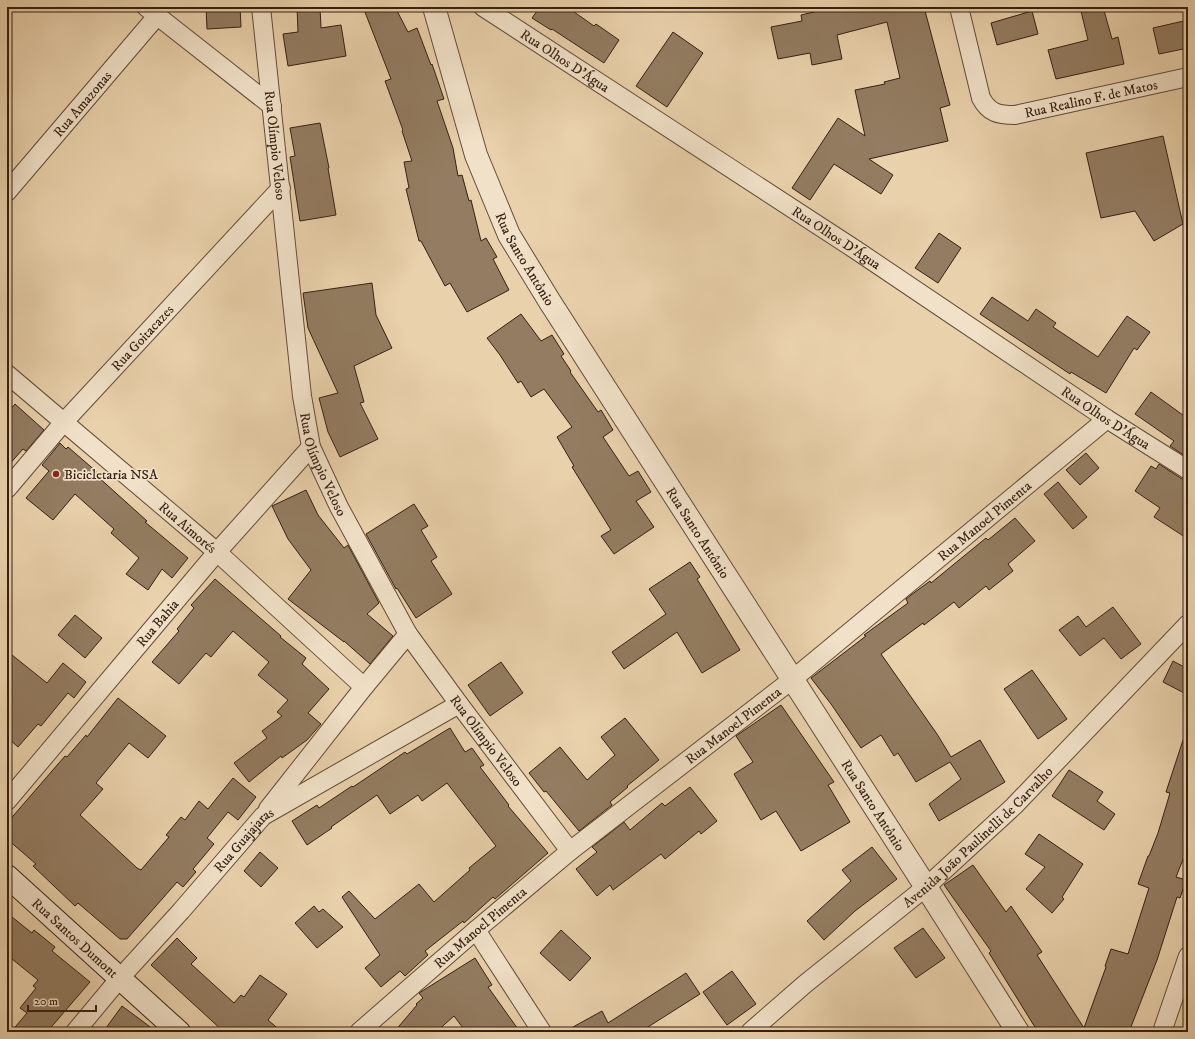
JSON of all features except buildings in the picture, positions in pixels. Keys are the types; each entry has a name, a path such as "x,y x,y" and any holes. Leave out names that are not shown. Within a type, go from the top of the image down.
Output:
{"street":[{"name":"Rua Olímpio Veloso","path":"261,7 302,396 311,447 339,507 408,634 570,851"},
{"name":"Rua Santo Antônio","path":"434,7 476,155 509,235 550,302 1018,1032"},
{"name":"Rua Olhos D'Água","path":"484,7 856,250 1106,419 1188,470"},
{"name":"Rua Realino F. de Matos","path":"959,7 981,98 986,106 993,112 1015,116 1188,77"},
{"path":"152,11 272,106"},
{"name":"Rua Amazonas","path":"7,192 152,11"},
{"name":"Rua Goitacazes","path":"7,489 63,423 281,188"},
{"name":"Rua Aimorés","path":"7,374 217,552 364,687"},
{"name":"Rua Manoel Pimenta","path":"359,1032 476,930 570,851 793,679 1106,419"},
{"name":"Rua Bahia","path":"7,801 217,552 311,447"},
{"name":"Avenida João Paulinelli de Carvalho","path":"750,1032 805,984 926,887 1014,806 1188,624"},
{"path":"263,816 364,687 408,634"},
{"name":"Rua Guajajaras","path":"74,1032 263,816 459,704"},
{"name":"Rua Santos Dumont","path":"7,876 179,1032"},
{"path":"476,930 542,1032"},
{"path":"1162,1032 1188,956"}],"place":[{"name":"Bicicletaria NSA","path":"56,474"}]}
